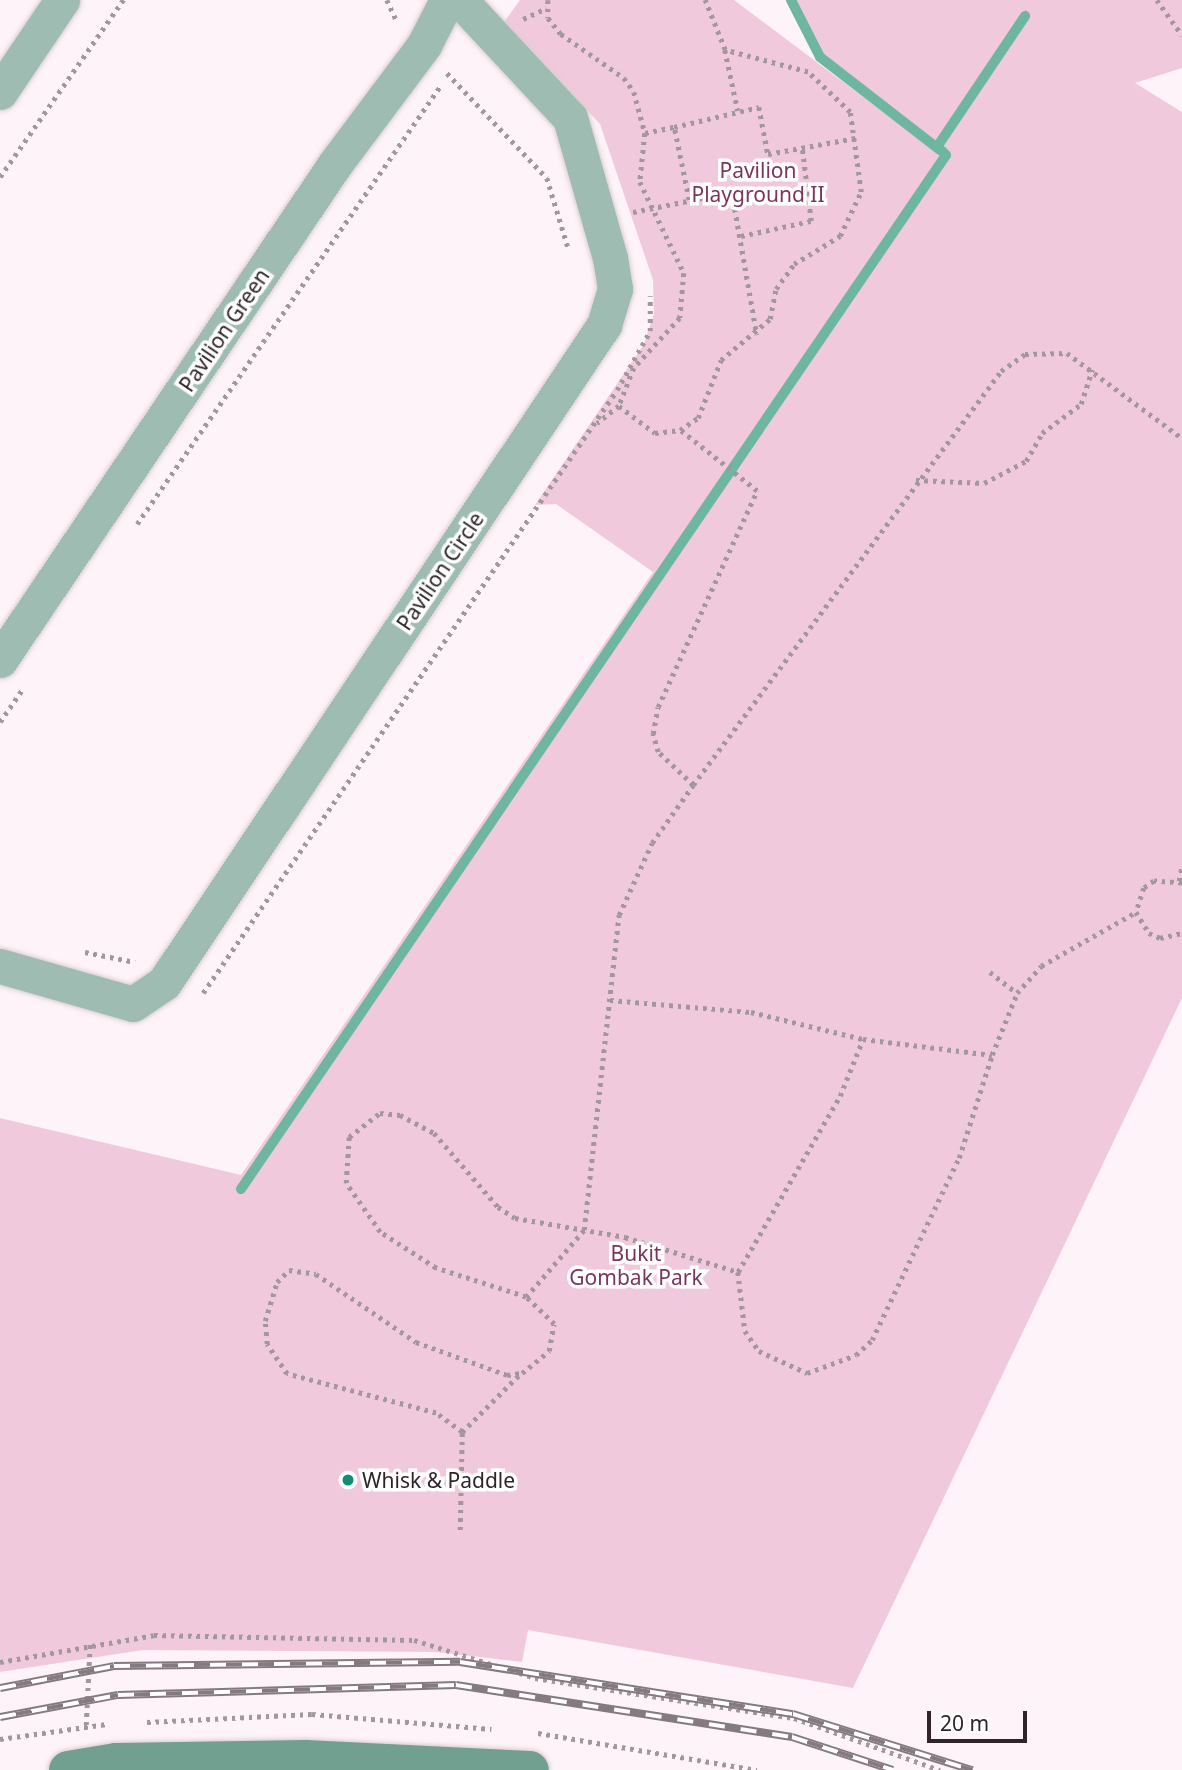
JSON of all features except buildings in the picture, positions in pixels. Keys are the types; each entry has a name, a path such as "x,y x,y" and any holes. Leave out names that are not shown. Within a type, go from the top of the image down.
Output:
{"street":[{"path":"0,92 62,0"},
{"name":"Pavilion Green","path":"0,660 328,176 424,45 447,0"},
{"name":"Pavilion Circle","path":"0,966 133,1004 164,983 604,325 615,289 610,258 570,118 460,0"},
{"path":"68,1770 116,1762 305,1759 530,1770"}],"path":[{"path":"0,177 122,0"},
{"path":"131,533 447,76 444,61 398,26 387,0"},
{"path":"548,0 548,18 561,34 624,78 645,134 637,167 649,209 682,263 683,303 673,329 634,368 619,406 593,426"},
{"path":"705,0 725,50 738,111"},
{"path":"1157,0 1182,35"},
{"path":"619,406 655,433 680,430 698,418 721,360 758,335 770,319 776,289 794,264 841,236 852,219 861,192 856,138 850,112 808,72 725,50"},
{"path":"447,76 461,81 547,178 571,257"},
{"path":"645,134 759,107 768,154 856,138"},
{"path":"674,127 689,200"},
{"path":"740,236 811,221 802,148"},
{"path":"625,214 732,192 758,335"},
{"path":"526,1297 584,1230 617,925 628,890 693,785 915,480 1001,371 1025,354 1068,353 1182,438"},
{"path":"915,480 984,483 1026,461 1042,433 1081,404 1092,370"},
{"path":"680,430 738,473 757,491 754,503 663,696 653,734 665,761 693,785"},
{"path":"0,722 32,677"},
{"path":"863,1039 828,1118 738,1272 745,1331 759,1351 807,1373 856,1355 872,1339 959,1158 992,1055 1017,993 1041,966 1136,912 1144,888 1166,878 1180,882 1182,866"},
{"path":"1136,912 1149,933 1160,938 1182,933"},
{"path":"137,962 147,953"},
{"path":"990,972 1017,993"},
{"path":"610,1000 751,1012 863,1039 992,1055"},
{"path":"460,1530 462,1432 522,1373 549,1352 555,1337 545,1310 526,1297 436,1268 380,1232 346,1183 349,1137 380,1114 416,1121 498,1207 525,1221 584,1230 738,1272"},
{"path":"462,1432 436,1413 287,1374 267,1344 265,1321 277,1282 289,1270 302,1269 416,1342 507,1375 522,1373"},
{"path":"0,1662 90,1644 167,1635 414,1640 535,1678 794,1718 940,1770"},
{"path":"86,1726 90,1644"}],"green space":[{"name":"Bukit Gombak Park","path":"520,0 734,0 927,145 823,54 795,0 1182,0 1182,68 1135,83 1182,112 1182,998 853,1688 528,1630 522,1662 436,1652 143,1650 0,1672 0,1118 241,1175 653,572 556,504 535,505 644,344 654,314 653,280 600,124 504,22"}],"waterway":[{"path":"791,0 820,57 940,150"},
{"path":"937,147 1025,16"},
{"path":"241,1189 946,155 942,151"}],"railway":[{"path":"0,1688 114,1666 460,1662 793,1714 972,1770"},
{"path":"0,1717 118,1695 456,1685 792,1737 893,1770"}],"place":[{"name":"Whisk & Paddle","path":"348,1480"}],"park label":[{"name":"Pavilion Playground II","path":"758,182"}]}
